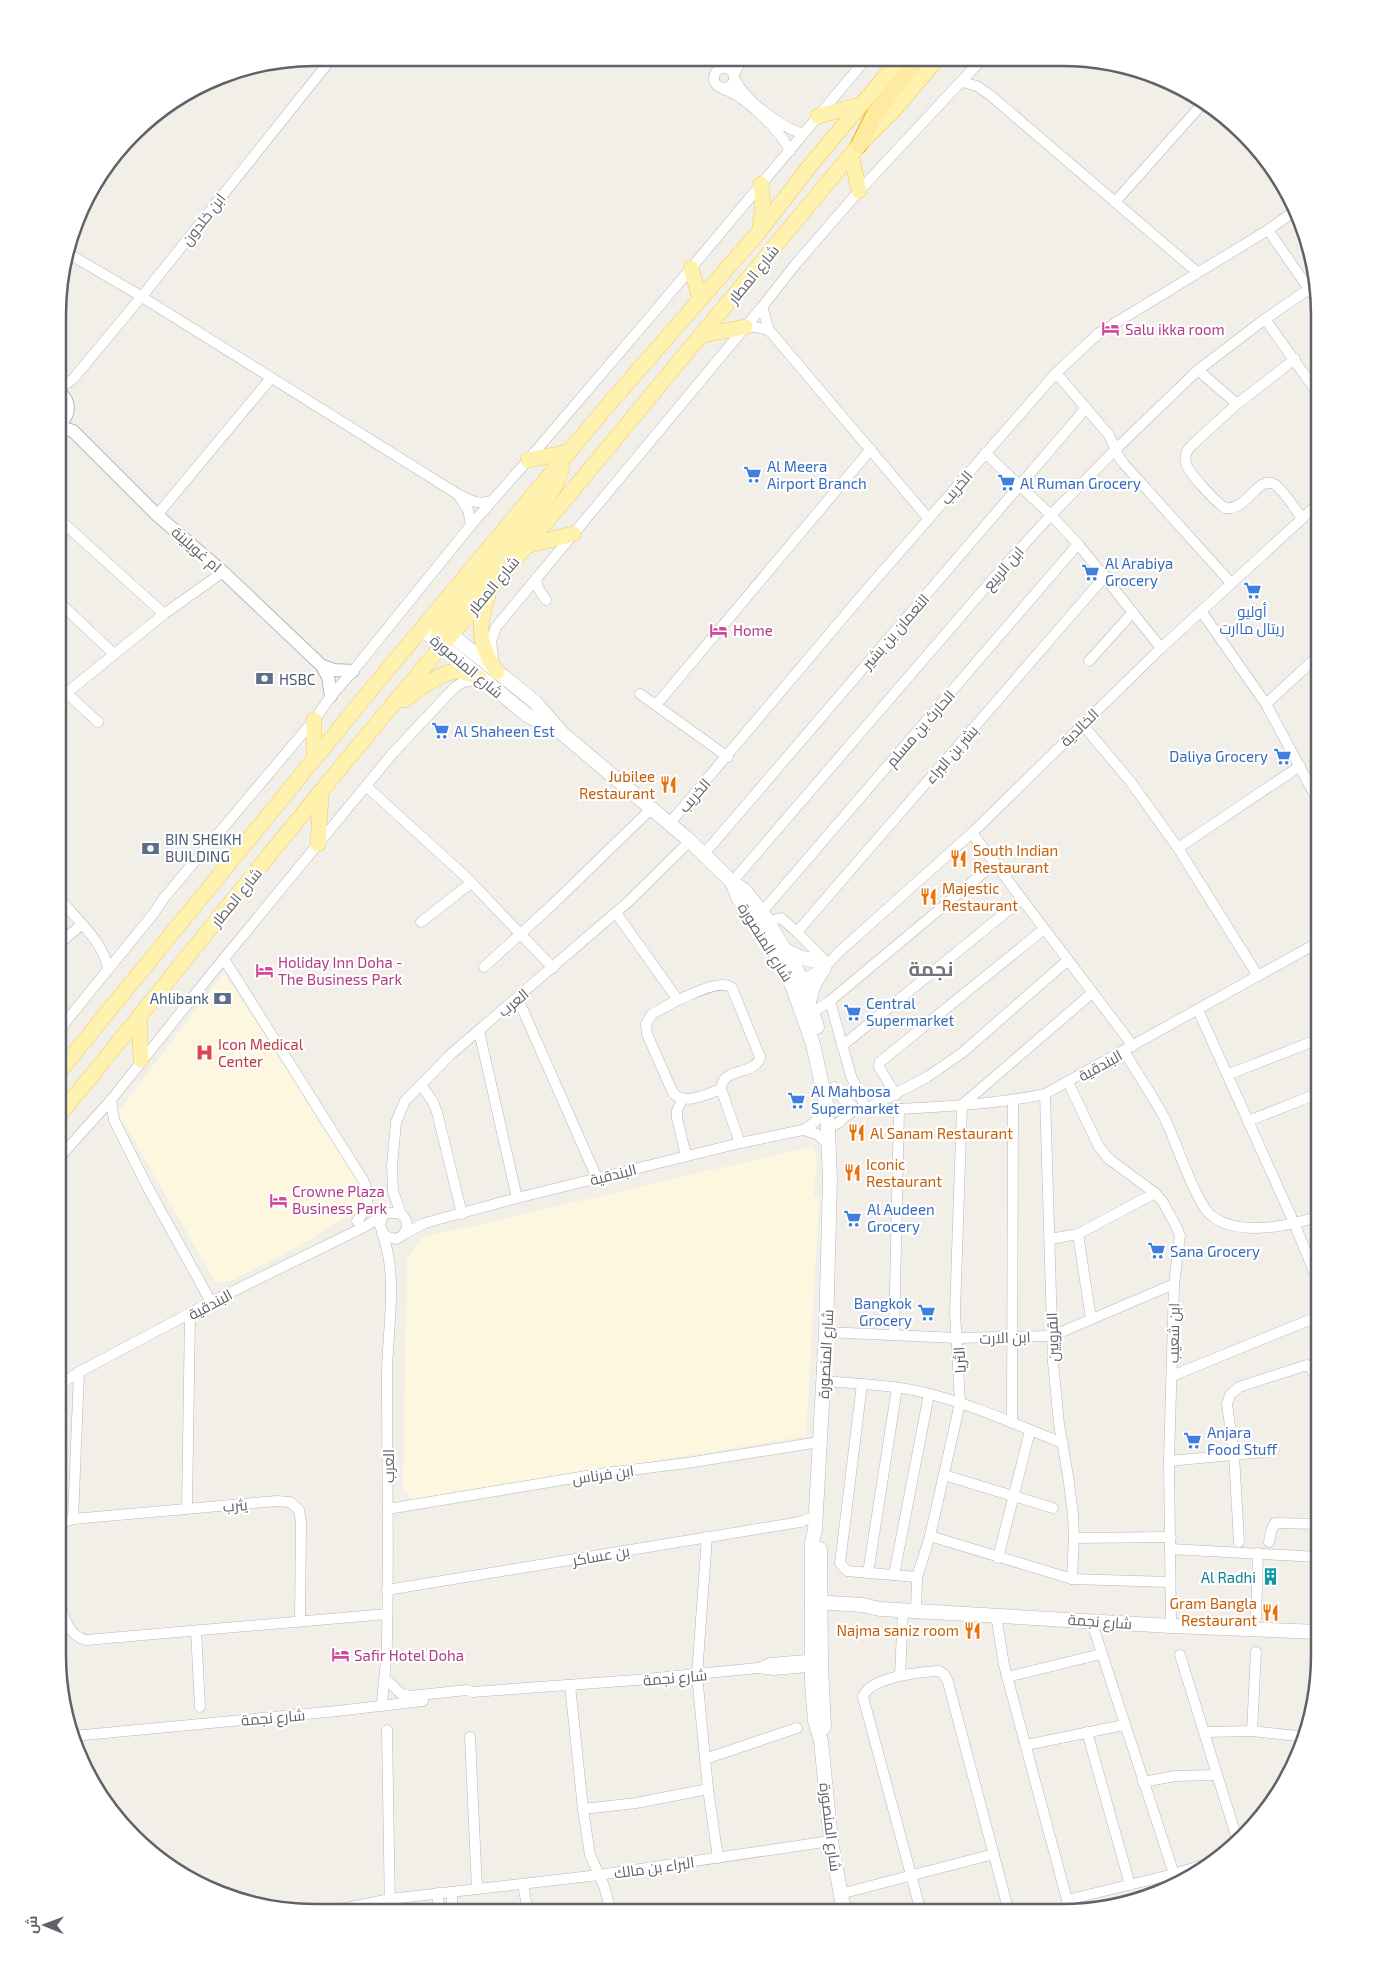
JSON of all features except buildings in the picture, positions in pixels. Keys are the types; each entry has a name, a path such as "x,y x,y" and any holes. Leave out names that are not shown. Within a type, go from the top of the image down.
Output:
{"highway":[{"path":"855,149 875,113 912,66"}],"main road":[{"name":"شارع المطار","path":"66,1107 385,715 437,630 567,455 758,232 813,162 894,66"},
{"name":"شارع المطار","path":"66,1063 314,759 437,630 489,591 855,149 884,122 930,66"},
{"path":"818,116 861,105"},
{"path":"855,149 859,191"},
{"path":"758,232 763,210 761,184"},
{"path":"691,268 700,299"},
{"path":"702,335 745,327"},
{"path":"528,460 567,455"},
{"path":"526,546 573,534"},
{"path":"489,591 481,620 480,633 484,652 497,672"},
{"name":"شارع المنصورة","path":"437,630 497,672 535,702 567,734 690,841 732,882 744,890 765,917 787,951 814,1044 827,1108 830,1178 826,1332 815,1523 820,1545 817,1606 816,1721 821,1741 831,1841 842,1904"},
{"name":"شارع المنصورة","path":"437,630 480,678 527,716 567,734"},
{"path":"385,715 410,695 445,674 462,671 480,678"},
{"path":"314,720 314,759"},
{"path":"318,844 321,794"},
{"name":"شارع المنصورة","path":"732,882 738,897 795,979 811,1007 822,1040 834,1087 837,1124 835,1169 830,1178"},
{"path":"787,951 802,958 822,962 814,984 811,1007"},
{"path":"139,1016 142,1060"},
{"name":"شارع نجمة","path":"817,1606 862,1611 880,1609 909,1610 1171,1626 1311,1632"}],"street":[{"name":"ابن خلدون","path":"66,384 73,379 141,297 326,66"},
{"path":"723,89 731,86 731,74 734,66"},
{"path":"731,74 737,66"},
{"path":"66,1020 164,898 314,720 331,696 471,525 691,268 860,66"},
{"name":"شارع المطار","path":"497,672 491,641 496,627 762,307 794,265 859,191 976,66"},
{"path":"980,66 981,82 990,94"},
{"path":"790,150 783,137 773,126 736,94 716,85 714,77 718,70 731,74 741,91 752,101 784,125 803,134"},
{"path":"962,82 977,86 990,94 1197,272"},
{"path":"1115,202 1199,107"},
{"name":"الخريب","path":"669,824 728,757 928,518 1056,373 1099,333 1268,230 1290,215"},
{"path":"1268,230 1309,289"},
{"path":"74,257 459,495 471,502 491,501"},
{"name":"ابن الربيع","path":"732,882 1051,514 1198,370 1265,319 1309,289"},
{"path":"762,307 770,330 818,390 871,449 928,518"},
{"path":"1265,319 1311,382"},
{"path":"745,327 770,330"},
{"path":"1295,358 1237,404 1188,449 1186,465 1220,505 1225,508 1230,509 1240,506 1262,484 1268,482 1277,486 1302,518"},
{"path":"1198,370 1237,404"},
{"path":"1056,373 1109,435 1124,464 1231,583"},
{"path":"157,515 271,378"},
{"name":"ابن خلدون","path":"66,398 73,379"},
{"path":"66,405 73,431"},
{"name":"النعمان بن بشير","path":"704,854 1086,408"},
{"name":"ام غويلينة","path":"66,429 73,431 157,515 223,572 322,666 328,677 331,696"},
{"path":"656,705 871,449"},
{"path":"985,453 1051,514 1105,576 1161,648"},
{"path":"459,495 468,510 471,525"},
{"name":"الخالدية","path":"795,979 839,952 972,832 1161,648 1311,510"},
{"path":"66,524 164,614"},
{"name":"الحارث بن مسلم","path":"765,917 1078,544"},
{"path":"66,689 164,614 223,572"},
{"name":"بشر بن البراء","path":"798,932 1105,576"},
{"path":"536,578 538,588 546,600"},
{"path":"66,609 113,653"},
{"path":"1201,611 1266,704 1311,787"},
{"path":"1089,661 1133,612"},
{"path":"1266,704 1311,662"},
{"path":"322,666 334,670 353,671"},
{"name":"شارع المطار","path":"66,1150 111,1100 318,844 415,729 455,687 463,682 480,678"},
{"path":"640,694 728,757"},
{"path":"66,695 98,722"},
{"path":"1082,724 1130,781 1178,848 1258,976"},
{"path":"1178,848 1300,766"},
{"path":"366,786 466,877 553,968"},
{"path":"484,967 652,808"},
{"path":"972,832 1092,993 1128,1049 1164,1117 1205,1209 1218,1220 1242,1227 1260,1228 1295,1225 1311,1219"},
{"name":"العرب","path":"403,1216 393,1191 392,1166 396,1122 405,1100 450,1055 518,999 616,913 690,841"},
{"path":"811,1007 830,1000 995,863"},
{"path":"421,922 471,883"},
{"path":"842,1046 1022,899"},
{"path":"66,906 100,946 108,969"},
{"path":"616,913 678,1000"},
{"path":"765,917 781,918 798,932 822,962"},
{"path":"66,938 81,924"},
{"path":"896,1095 878,1064 1044,929"},
{"path":"100,946 124,950"},
{"name":"البندقية","path":"862,1109 899,1110 1013,1101 1045,1094 1311,946"},
{"path":"224,959 363,1180 368,1192 367,1206 360,1224 381,1231 388,1238 400,1237 407,1227 403,1216 395,1212 385,1215 381,1231"},
{"path":"837,1124 850,1113 896,1095 928,1077 962,1053 1068,960"},
{"path":"721,1089 688,1100 682,1100 673,1093 645,1029 648,1019 652,1014 678,1000 719,984 728,985 735,993 759,1053 759,1060 754,1066 724,1079 721,1089 740,1143"},
{"path":"962,1105 1092,993"},
{"path":"518,999 597,1178"},
{"path":"830,1000 862,1109"},
{"path":"1198,1010 1311,1264"},
{"path":"479,1031 517,1198"},
{"path":"1227,1075 1311,1042"},
{"name":"ابن شعيب","path":"1068,1082 1099,1147 1109,1159 1163,1202 1178,1228 1180,1236 1174,1284 1169,1461 1171,1626"},
{"path":"421,1085 433,1102 437,1112 462,1214"},
{"path":"834,1087 841,1097 862,1109"},
{"name":"القرويين","path":"1045,1094 1052,1335 1056,1406 1069,1483 1074,1538 1072,1579"},
{"path":"1248,1121 1311,1096"},
{"path":"111,1100 114,1120 147,1186 212,1302"},
{"path":"682,1100 677,1111 677,1118 686,1156"},
{"path":"1012,1423 1013,1101"},
{"name":"الثريا","path":"900,1675 909,1610 930,1536 960,1403 955,1312 962,1105"},
{"name":"البندقية","path":"400,1237 425,1223 517,1198 740,1143 803,1130 819,1119 827,1108"},
{"path":"894,1336 899,1110"},
{"path":"96,1116 114,1120"},
{"path":"803,1130 817,1134 828,1144"},
{"name":"العرب","path":"385,1215 393,1191"},
{"path":"1050,1239 1078,1234 1155,1194"},
{"name":"البندقية","path":"66,1381 79,1372 360,1224 385,1215"},
{"name":"البندقية","path":"403,1216 425,1223"},
{"name":"العرب","path":"381,1231 390,1260 387,1375 388,1677 383,1677 386,1706"},
{"path":"1078,1234 1090,1319"},
{"name":"العرب","path":"390,1260 400,1237"},
{"name":"ابن الارت","path":"826,1332 957,1338 1052,1335 1174,1284"},
{"path":"187,1509 190,1314"},
{"path":"1172,1376 1311,1319"},
{"path":"1239,1542 1234,1455 1227,1404 1230,1395 1239,1387 1302,1366 1311,1369"},
{"path":"73,1519 79,1372"},
{"path":"824,1381 897,1388 928,1394 960,1403 1063,1444"},
{"path":"862,1384 839,1560 842,1568 846,1571 917,1577"},
{"path":"868,1573 897,1388"},
{"path":"894,1575 928,1394"},
{"path":"998,1558 1030,1431"},
{"name":"ابن فرناس","path":"388,1509 598,1474 687,1463 819,1442"},
{"path":"1169,1461 1274,1451"},
{"path":"944,1475 1053,1508"},
{"name":"يثرب","path":"66,1521 73,1519 277,1501 290,1502 299,1510 301,1523 300,1620"},
{"name":"بن عساكر","path":"387,1590 800,1522 815,1523"},
{"path":"1270,1542 1271,1531 1275,1524 1311,1524"},
{"path":"930,1536 1072,1579 1169,1582"},
{"path":"707,1537 697,1675 708,1789 718,1858"},
{"path":"1074,1538 1171,1537"},
{"path":"1170,1549 1311,1557"},
{"path":"1256,1618 1258,1553"},
{"path":"66,1621 68,1627 79,1638 86,1640 300,1620 387,1614"},
{"path":"996,1615 1000,1648 1068,1904"},
{"path":"1091,1620 1174,1874"},
{"path":"196,1631 200,1707"},
{"path":"1252,1731 1256,1652"},
{"path":"1008,1678 1101,1654"},
{"path":"1180,1655 1235,1834"},
{"name":"شارع نجمة","path":"79,1735 386,1706 407,1700 468,1695 472,1692 697,1675 758,1668 770,1663 816,1663"},
{"path":"918,1904 863,1701 866,1690 900,1675 938,1671 946,1678 1006,1904"},
{"path":"388,1677 407,1700"},
{"path":"570,1685 583,1810 590,1855 604,1886 609,1904"},
{"path":"1026,1745 1124,1725"},
{"path":"705,1759 797,1728"},
{"path":"387,1730 390,1904"},
{"path":"1204,1732 1252,1731 1298,1735"},
{"path":"1087,1732 1130,1886"},
{"path":"470,1737 477,1889"},
{"path":"1143,1782 1175,1776 1216,1775"},
{"path":"583,1810 636,1803 708,1789"},
{"name":"البراء بن مالك","path":"365,1904 438,1893 599,1875 831,1841"},
{"path":"840,1894 994,1854"},
{"path":"1067,1900 1130,1886 1185,1871"},
{"path":"523,1885 527,1904"},
{"path":"452,1892 452,1904"},
{"path":"438,1893 438,1904"}],"shaded area":[{"path":"224,973 362,1184 362,1207 292,1250 231,1281 216,1283 118,1112"},
{"path":"814,1146 817,1162 813,1197 819,1198 806,1436 412,1501 403,1488 407,1259 421,1238"}],"place":[{"name":"Salu ikka room","path":"1111,329"},
{"name":"Al Meera Airport Branch","path":"753,475"},
{"name":"Al Ruman Grocery","path":"1006,483"},
{"name":"Al Arabiya Grocery","path":"1091,572"},
{"name":"أوليو ريتال ماارت","path":"1252,590"},
{"name":"Home","path":"719,630"},
{"name":"HSBC","path":"265,679"},
{"name":"Al Shaheen Est","path":"440,731"},
{"name":"Daliya Grocery","path":"1282,756"},
{"name":"Jubilee Restaurant","path":"669,785"},
{"name":"BIN SHEIKH BUILDING","path":"151,848"},
{"name":"South Indian Restaurant","path":"959,859"},
{"name":"Majestic Restaurant","path":"928,897"},
{"name":"Holiday Inn Doha - The Business Park","path":"264,971"},
{"name":"Ahlibank","path":"223,998"},
{"name":"Central Supermarket","path":"852,1012"},
{"name":"Icon Medical Center","path":"204,1053"},
{"name":"Al Mahbosa Supermarket","path":"797,1100"},
{"name":"Al Sanam Restaurant","path":"856,1133"},
{"name":"Iconic Restaurant","path":"852,1173"},
{"name":"Crowne Plaza Business Park","path":"278,1200"},
{"name":"Al Audeen Grocery","path":"853,1218"},
{"name":"Sana Grocery","path":"1156,1251"},
{"name":"Bangkok Grocery","path":"926,1312"},
{"name":"Anjara Food Stuff","path":"1193,1441"},
{"name":"Al Radhi","path":"1270,1577"},
{"name":"Gram Bangla Restaurant","path":"1271,1612"},
{"name":"Najma saniz room","path":"973,1630"},
{"name":"Safir Hotel Doha","path":"340,1655"}],"district":[{"name":"نجمة","path":"931,968"}]}
